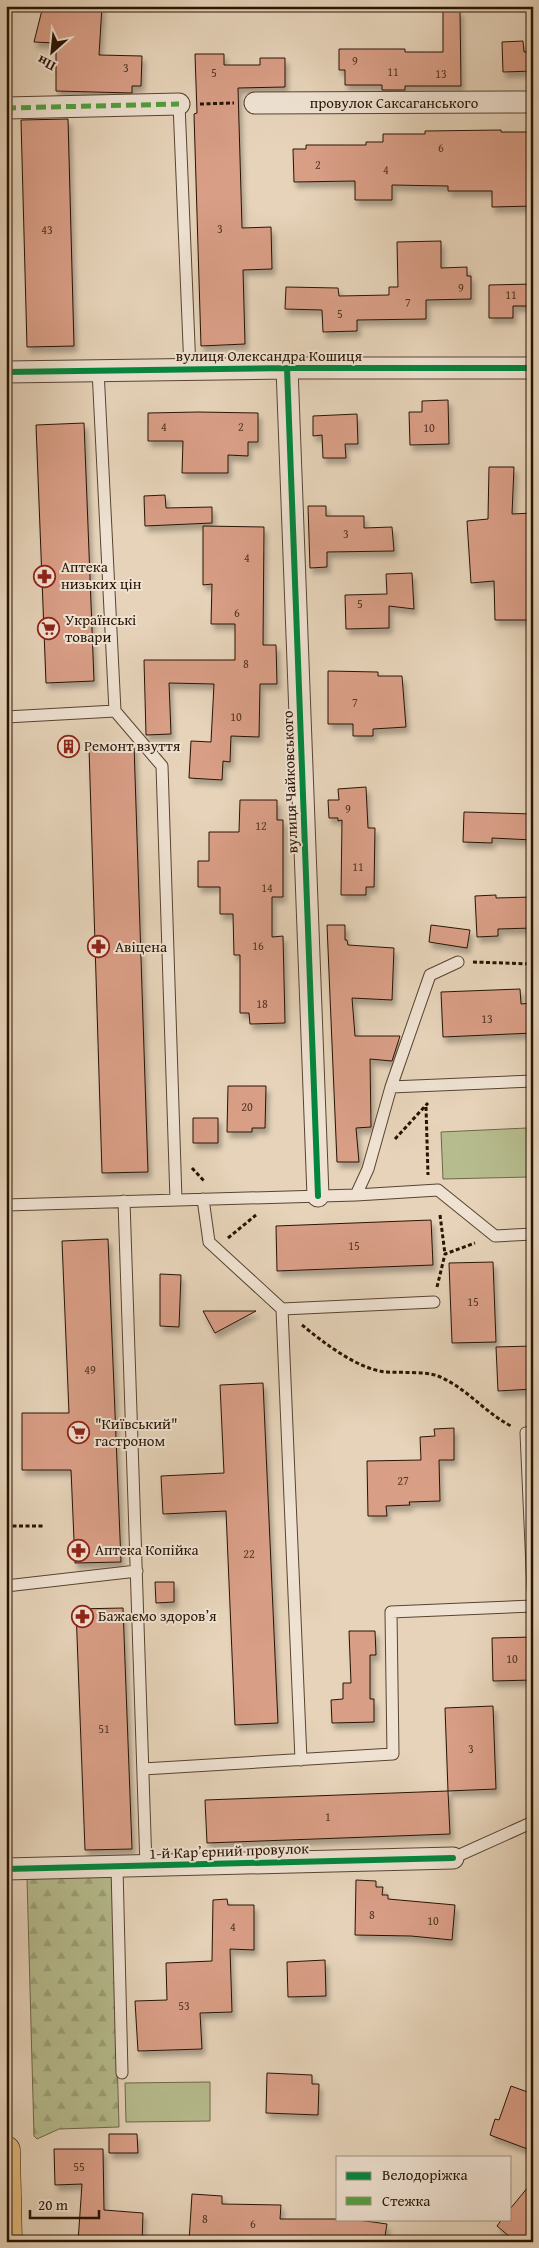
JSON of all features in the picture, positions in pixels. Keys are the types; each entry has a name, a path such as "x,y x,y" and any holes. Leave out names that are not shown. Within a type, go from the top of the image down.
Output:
{"main road":[{"path":"6,2150 8,2242"}],"street":[{"name":"провулок Саксаганського","path":"255,103 533,102"},
{"path":"6,108 179,104"},
{"name":"вулиця Олександра Кошиця","path":"6,372 287,368 533,368"},
{"name":"вулиця Чайковського","path":"287,368 318,1196"},
{"name":"1-й Карʼєрний провулок","path":"6,1869 453,1858"}],"lane":[{"path":"179,104 190,369"},
{"path":"98,370 116,711 162,766 176,1152 176,1200"},
{"path":"6,717 116,711"},
{"path":"356,1195 368,1169 391,1087 430,975 458,962"},
{"path":"391,1087 533,1081"},
{"path":"6,1205 433,1191 495,1236 533,1234"},
{"path":"203,1199 209,1242 282,1309 301,1760"},
{"path":"124,1201 146,1866"},
{"path":"282,1309 434,1302"},
{"path":"529,1433 533,1590"},
{"path":"6,1586 136,1571"},
{"path":"143,1769 393,1754 391,1612 533,1606"},
{"path":"453,1858 533,1822"},
{"path":"117,1867 122,2073"}],"path":[{"path":"179,104 255,103"},
{"path":"458,962 533,964"},
{"path":"394,1141 446,1084"},
{"path":"426,1105 433,1191 445,1254 434,1302"},
{"path":"176,1152 222,1199"},
{"path":"216,1248 278,1197"},
{"path":"445,1254 495,1236"},
{"path":"282,1309 327,1345 357,1362 382,1372 436,1375 465,1390 497,1418 529,1433"},
{"path":"6,1526 43,1526"}],"green space":[{"path":"527,1128 529,1177 443,1179 441,1132"},
{"path":"112,1877 119,2127 59,2129 37,2139 34,2136 27,1878"},
{"path":"210,2082 210,2121 126,2122 125,2083"}],"building":[{"path":"43,6 102,6 99,55 142,56 141,86 132,86 132,93 56,91 56,43 34,42"},
{"path":"443,10 460,10 461,86 405,86 405,90 382,90 382,85 345,85 345,70 339,70 339,49 405,49 405,52 443,52"},
{"path":"523,41 524,52 533,52 533,71 503,72 502,42"},
{"path":"195,54 224,54 224,65 260,65 260,58 285,58 285,87 238,88 242,228 271,227 272,269 243,270 245,344 201,346 194,114 197,113"},
{"path":"68,119 74,346 27,347 21,120"},
{"path":"501,130 501,132 533,132 533,206 492,207 492,191 448,191 448,186 392,185 392,200 355,200 355,181 294,182 293,149 306,149 306,145 366,145 366,142 383,142 383,134 425,134 425,131"},
{"path":"441,241 441,268 467,267 467,276 471,276 471,299 426,300 426,319 357,320 357,331 323,332 322,310 285,309 286,287 338,288 339,296 389,295 389,287 398,287 397,242"},
{"path":"533,284 533,306 513,306 513,318 489,318 489,285"},
{"path":"448,400 449,444 410,445 409,412 422,412 422,401"},
{"path":"148,413 258,413 258,442 248,442 248,456 228,455 228,473 182,473 183,441 148,441"},
{"path":"357,414 358,444 345,444 346,458 323,458 322,435 313,436 313,416"},
{"path":"84,423 94,681 46,683 36,425"},
{"path":"489,467 514,467 512,514 533,513 533,620 495,620 494,581 471,583 467,521 488,519"},
{"path":"165,495 166,508 212,507 212,523 145,526 144,496"},
{"path":"308,506 326,506 326,516 364,516 364,528 392,527 394,551 327,552 327,567 310,568"},
{"path":"203,526 264,527 263,645 276,645 277,684 260,684 259,737 231,736 230,762 223,761 222,780 189,778 191,741 211,742 214,684 169,683 171,734 146,735 144,660 235,660 235,624 211,624 212,584 203,585"},
{"path":"412,573 414,609 389,606 389,628 346,629 345,595 387,594 386,574"},
{"path":"328,671 378,672 378,676 402,676 406,727 373,729 373,736 353,736 353,724 328,724"},
{"path":"134,745 148,1172 102,1173 89,747"},
{"path":"366,787 368,828 375,828 374,887 366,887 366,895 341,895 342,820 338,821 338,818 329,818 328,800 339,800 338,789"},
{"path":"240,800 277,800 277,820 283,820 283,897 272,897 272,937 283,936 285,1023 250,1024 249,1013 240,1013 240,955 234,955 233,914 220,914 220,887 198,887 198,861 209,861 209,832 239,832"},
{"path":"464,812 533,814 533,840 492,838 492,843 463,842"},
{"path":"496,895 496,898 533,897 533,928 498,929 498,936 477,937 475,896"},
{"path":"327,925 345,925 345,940 347,940 348,945 394,948 392,1000 352,998 355,1036 400,1036 392,1061 370,1059 371,1127 356,1128 359,1162 337,1162"},
{"path":"431,925 470,930 467,948 429,942"},
{"path":"520,989 521,1004 533,1003 533,1033 443,1037 441,992"},
{"path":"228,1086 266,1086 265,1128 252,1128 252,1132 227,1132"},
{"path":"193,1118 218,1118 218,1143 193,1143"},
{"path":"431,1220 433,1265 277,1271 276,1226"},
{"path":"108,1239 121,1562 75,1563 71,1470 22,1470 22,1413 69,1413 62,1241"},
{"path":"493,1262 496,1342 452,1343 449,1263"},
{"path":"160,1274 181,1275 179,1327 160,1326"},
{"path":"203,1311 256,1311 215,1333"},
{"path":"533,1346 533,1389 498,1391 496,1347"},
{"path":"263,1383 278,1723 235,1725 226,1511 163,1514 161,1476 224,1473 220,1385"},
{"path":"454,1428 454,1460 439,1460 440,1501 409,1502 410,1505 386,1506 387,1516 368,1516 367,1461 421,1460 420,1437 435,1436 434,1429"},
{"path":"155,1582 174,1582 174,1602 156,1603"},
{"path":"123,1608 132,1849 85,1850 76,1609"},
{"path":"349,1631 375,1631 376,1655 370,1655 370,1699 374,1699 374,1722 332,1723 331,1700 343,1699 343,1683 351,1683"},
{"path":"533,1637 533,1680 493,1681 492,1638"},
{"path":"493,1706 496,1789 448,1791 445,1708"},
{"path":"448,1791 450,1834 207,1843 205,1800"},
{"path":"356,1880 376,1881 376,1887 383,1887 382,1895 388,1895 388,1899 455,1905 452,1940 411,1936 355,1935"},
{"path":"227,1899 228,1905 254,1905 254,1950 230,1949 232,2012 200,2013 202,2049 138,2051 135,2001 167,2000 166,1963 212,1961 213,1900"},
{"path":"325,1960 326,1996 288,1997 287,1962"},
{"path":"267,2073 312,2075 312,2084 319,2084 318,2115 266,2113"},
{"path":"511,2086 533,2094 533,2151 490,2135 495,2119 499,2120"},
{"path":"109,2134 137,2134 138,2153 109,2153"},
{"path":"54,2149 103,2149 104,2210 143,2213 142,2242 78,2242 82,2184 55,2185"},
{"path":"533,2181 533,2242 516,2242 497,2226 501,2220 512,2220 512,2207"},
{"path":"192,2194 222,2196 222,2204 281,2205 280,2219 358,2220 387,2224 384,2242 189,2242"}],"marked path":[{"path":"6,108 179,104"}],"cycle path":[{"path":"287,368 318,1196"},
{"path":"6,372 287,368 533,368"},
{"path":"6,1869 453,1858"}],"place":[{"name":"Аптека низьких цін","path":"45,576"},
{"name":"Українські товари","path":"49,629"},
{"name":"Ремонт взуття","path":"68,746"},
{"name":"Авіцена","path":"99,947"},
{"name":"\"Київський\" гастроном","path":"79,1433"},
{"name":"Аптека Копійка","path":"79,1550"},
{"name":"Бажаємо здоров’я","path":"82,1616"}]}
